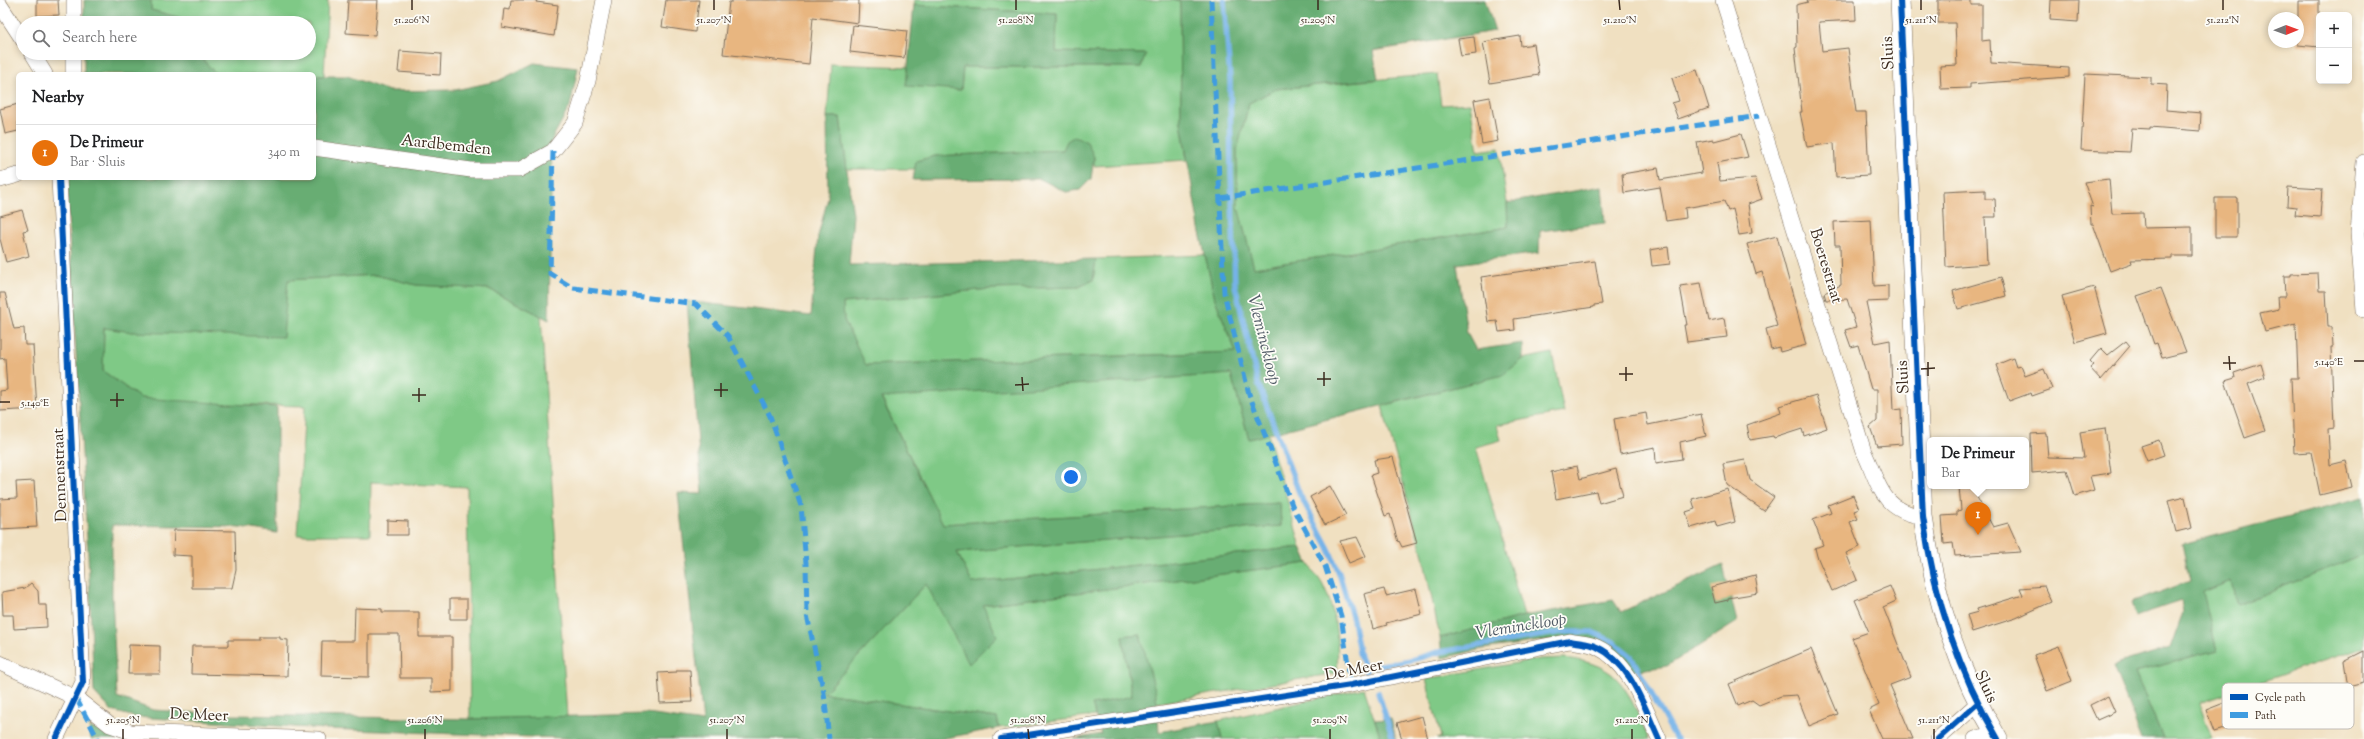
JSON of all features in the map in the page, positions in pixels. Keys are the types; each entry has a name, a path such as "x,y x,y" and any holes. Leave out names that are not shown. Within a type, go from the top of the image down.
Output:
{"street":[{"path":"74,0 74,16"},
{"name":"Aardbemden","path":"316,148 471,170 519,170 553,151 575,123 588,81 604,0"},
{"name":"Boerestraat","path":"1723,0 1864,452 1885,497 1894,507 1906,514 1923,517"},
{"name":"Sluis","path":"1900,0 1923,517 1932,572 1939,601 1961,666 1978,703 1996,736"},
{"path":"0,5 16,29"},
{"path":"36,60 44,72"},
{"path":"73,60 73,72"},
{"path":"2364,162 2358,233 2364,310"},
{"path":"0,180 16,176"},
{"name":"Dennenstraat","path":"56,739 83,682 59,180"},
{"name":"De Meer","path":"1001,739 1351,685 1570,641 1596,646 1616,659 1631,681 1659,739"},
{"name":"De Meer","path":"0,663 76,698 110,725 131,732 319,739"},
{"path":"1938,739 1978,703"},
{"path":"1975,739 1996,736"}],"green space":[{"path":"84,0 151,0 151,10 174,16 84,16"},
{"path":"151,0 328,0 324,76 316,76 316,72 214,72 203,60 316,60 316,16 174,16 151,10"},
{"path":"914,0 1173,0 1180,2 1181,122 1187,160 1094,166 1094,157 1063,150 935,156 916,161 915,169 847,169 840,117 827,117 831,64 909,67 906,85 961,90 963,67 1141,67 1145,54 1056,52 1057,14 914,5"},
{"path":"1173,0 1485,0 1495,31 1373,51 1378,79 1276,89 1249,103 1237,150 1238,207 1254,268 1508,227 1507,203 1602,186 1605,223 1540,231 1539,253 1457,264 1467,333 1476,350 1523,343 1523,359 1503,375 1249,439 1231,374 881,398 943,524 1280,503 1281,526 957,552 972,583 1301,547 1308,563 983,605 997,636 969,664 926,584 824,693 997,718 999,728 940,739 588,739 326,729 135,717 112,711 94,692 88,554 67,201 69,180 316,180 316,76 347,76 389,91 455,90 498,81 534,63 578,68 570,106 552,139 549,320 489,289 416,285 376,275 288,280 283,337 132,332 104,328 103,371 140,398 277,407 277,533 241,527 112,525 112,596 117,697 153,710 233,715 470,719 647,714 703,722 678,493 702,494 687,301 811,316 818,236 828,198 827,117 840,117 853,215 849,265 1096,259 1093,280 1079,287 990,289 843,303 844,320 866,365 1236,352 1215,299 1199,228 1181,122 1180,2"},
{"path":"914,5 1057,14 1056,52 1146,54 1141,67 963,67 961,90 906,86"},
{"path":"84,60 203,60 214,72 84,72"},
{"path":"1437,74 1441,105 1470,103 1478,151 1499,148 1507,203 1508,227 1254,268 1238,207 1237,150 1249,103 1276,89"},
{"path":"1075,136 1087,142 1094,157 1091,179 1080,190 1066,192 1040,179 913,180 916,161 935,156 1063,150 1067,141"},
{"path":"1205,255 1215,299 1236,352 865,365 844,320 843,303 990,289 1079,287 1093,280 1096,259"},
{"path":"376,275 416,285 489,289 541,316 567,717 470,719 467,487 371,482 370,535 297,535 305,406 208,404 140,398 103,371 104,327 132,332 287,280"},
{"path":"1552,353 1564,412 1497,425 1501,440 1476,447 1524,616 1440,638 1423,556 1382,406 1502,375 1523,359"},
{"path":"1231,374 1249,439 1268,434 1301,547 972,583 957,552 1281,526 1280,503 943,524 881,397"},
{"path":"2364,497 2364,554 2237,605 2231,581 2203,592 2217,651 2135,672 2163,739 2142,739 2113,666 2170,648 2183,612 2181,601 2136,616 2131,603 2190,581 2182,544"},
{"path":"2364,554 2364,647 2258,683 2222,683 2222,695 2199,703 2212,739 2163,739 2135,672 2217,651 2202,592 2231,581 2237,605"},
{"path":"1308,563 1324,587 1333,611 1338,653 1337,673 1157,703 1140,634 1122,636 1132,696 1093,705 1095,716 999,728 997,718 824,693 926,584 983,605"},
{"path":"1723,565 1737,622 1667,666 1633,671 1602,647 1548,640 1482,649 1442,658 1440,638 1524,616 1613,600 1621,612"},
{"path":"1140,634 1156,694 1159,732 1218,721 1222,739 1074,739 1101,734 1092,705 1132,696 1122,636"},
{"path":"1564,658 1584,661 1599,666 1611,674 1628,694 1649,739 1437,739 1441,737 1426,679 1540,659"},
{"path":"1364,688 1381,739 1222,739 1218,721"},
{"path":"1391,719 1396,739 1381,739 1375,720"},
{"path":"89,727 122,739 91,739"}],"building":[{"path":"37,0 58,0 59,15 37,16"},
{"path":"348,0 378,0 375,35 346,33"},
{"path":"511,0 537,0 536,2 558,5 554,36 502,27 504,8 510,9"},
{"path":"666,0 699,0 695,32 662,27"},
{"path":"732,0 859,0 858,23 813,17 809,64 723,54 729,2 732,2"},
{"path":"1807,0 1855,0 1856,20 1819,22 1822,51 1848,48 1856,112 1866,112 1869,175 1836,177 1834,143 1807,147 1800,112 1802,112 1795,48 1797,47 1796,5 1808,2"},
{"path":"1938,0 1971,0 1971,5 1982,5 1982,41 1990,40 1991,63 2069,68 2069,77 1970,84 1970,88 1941,89 1940,66 1957,65 1955,23 1938,23"},
{"path":"2051,0 2079,0 2078,22 2050,20"},
{"path":"2298,0 2319,0 2319,12 2316,12 2316,47 2304,46 2304,12 2298,12"},
{"path":"853,25 907,31 904,58 850,52"},
{"path":"1520,36 1521,46 1534,44 1539,75 1490,83 1483,42"},
{"path":"1474,37 1476,54 1461,56 1458,39"},
{"path":"400,51 441,54 440,75 398,72"},
{"path":"1697,70 1709,108 1678,119 1672,103 1679,101 1672,78"},
{"path":"2085,74 2151,77 2151,84 2167,85 2166,110 2201,113 2200,131 2150,127 2150,129 2132,128 2130,152 2081,150"},
{"path":"1490,97 1498,141 1482,144 1474,100"},
{"path":"16,105 16,131 5,134 0,109"},
{"path":"1741,134 1748,157 1717,163 1720,181 1755,178 1762,199 1748,204 1752,233 1739,235 1733,209 1728,211 1724,201 1685,208 1686,218 1666,221 1660,187 1624,193 1622,174 1658,168 1660,180 1702,173 1697,142 1713,139 1714,141"},
{"path":"2109,179 2112,214 2143,213 2144,228 2192,227 2192,256 2172,256 2172,259 2131,260 2132,263 2110,271 2093,224 2091,224 2090,206 2093,207 2084,182"},
{"path":"2288,187 2322,189 2320,217 2295,215 2296,207 2287,206"},
{"path":"1985,190 1985,199 1995,199 1996,217 1985,217 1987,264 1946,267 1943,192"},
{"path":"2215,198 2237,198 2237,237 2215,237"},
{"path":"22,210 28,230 23,231 29,256 6,262 0,239 0,216"},
{"path":"1871,220 1874,286 1888,285 1888,301 1866,302 1875,343 1890,340 1893,410 1901,409 1902,444 1877,446 1870,427 1877,421 1877,389 1871,389 1858,345 1851,347 1845,330 1856,327 1847,299 1826,300 1824,293 1841,285 1840,245 1835,245 1834,222"},
{"path":"1777,236 1806,345 1780,352 1779,347 1771,349 1766,329 1777,326 1762,272 1756,274 1747,244"},
{"path":"1668,247 1670,264 1652,266 1650,250"},
{"path":"1595,261 1602,304 1594,305 1594,307 1514,319 1515,330 1499,332 1497,321 1488,322 1481,277"},
{"path":"2318,273 2319,291 2326,291 2328,327 2332,327 2333,347 2331,347 2334,428 2328,429 2330,465 2346,461 2352,487 2320,495 2311,452 2294,453 2291,378 2298,378 2296,324 2265,332 2260,313 2279,309 2278,297 2285,297 2284,276 2291,276 2291,274"},
{"path":"2001,277 2006,296 1958,309 1953,291"},
{"path":"1701,283 1709,321 1724,318 1727,337 1687,342 1684,325 1687,325 1680,286"},
{"path":"2094,287 2107,333 2075,342 2062,296"},
{"path":"2161,288 2186,352 2162,358 2157,343 2154,344 2137,296"},
{"path":"0,293 5,293 14,329 24,328 25,345 33,345 37,409 0,411 0,391 7,390 5,358 0,359"},
{"path":"2126,341 2130,346 2101,380 2090,368 2094,365 2090,361 2101,348 2108,355"},
{"path":"2013,358 2016,367 2021,366 2025,376 2044,369 2052,389 2032,396 2031,393 2009,401 1996,365"},
{"path":"2261,364 2265,377 2248,384 2265,431 2245,438 2225,381 2235,378 2234,373"},
{"path":"1816,395 1827,428 1804,436 1802,429 1774,438 1773,436 1750,440 1747,425 1781,413 1779,406"},
{"path":"1646,413 1648,425 1701,414 1706,436 1680,442 1682,459 1656,463 1655,447 1620,454 1614,419"},
{"path":"2105,428 2111,473 2090,476 2094,490 2075,496 2067,470 2032,473 2031,434 2046,433 2048,457 2084,458 2080,432"},
{"path":"2159,440 2164,455 2147,461 2141,446"},
{"path":"1393,457 1417,543 1402,547 1399,541 1398,542 1390,514 1385,516 1371,475 1377,473 1374,460"},
{"path":"1745,460 1750,480 1774,497 1764,511 1727,485 1723,464"},
{"path":"1577,466 1580,479 1616,469 1623,496 1599,503 1596,491 1556,499 1551,472"},
{"path":"34,481 37,527 0,529 0,499 17,498 16,482"},
{"path":"1330,486 1346,515 1325,525 1310,497"},
{"path":"1728,489 1735,522 1717,527 1715,521 1691,528 1686,512 1695,509 1692,499"},
{"path":"1959,489 1973,489 1993,527 2008,523 2021,552 1955,556 1953,543 1944,544 1942,516 1957,515 1957,511 1961,510"},
{"path":"1853,495 1859,509 1854,511 1858,519 1850,522 1860,547 1846,553 1857,580 1832,591 1817,556 1815,548 1823,545 1813,520 1831,513 1828,505"},
{"path":"2185,497 2192,528 2176,532 2168,501"},
{"path":"387,520 408,521 408,535 387,535"},
{"path":"174,530 235,531 236,570 232,588 192,588 192,556 173,555"},
{"path":"1357,537 1366,556 1349,563 1340,541"},
{"path":"1755,575 1758,593 1728,598 1728,600 1715,603 1711,587"},
{"path":"31,583 38,591 39,605 46,605 47,627 14,629 13,615 3,615 2,592 25,588"},
{"path":"1890,586 1896,601 1883,607 1911,677 1890,685 1913,739 1882,739 1869,710 1879,705 1852,638 1869,632 1855,600"},
{"path":"2044,586 2051,602 2016,618 1972,632 1967,615 1978,612 1977,609 2023,595 2020,588"},
{"path":"1384,589 1386,596 1416,589 1422,614 1386,623 1387,625 1373,629 1364,594"},
{"path":"450,599 467,599 467,619 450,619"},
{"path":"355,608 382,609 382,612 419,612 419,637 452,637 452,691 431,692 431,678 400,678 399,634 369,634 369,677 321,676 322,641 354,641"},
{"path":"259,637 280,637 280,639 288,640 287,676 191,674 192,646 228,646 228,640 259,640"},
{"path":"129,645 160,646 160,674 128,674"},
{"path":"2059,646 2072,681 2047,691 2034,655"},
{"path":"1811,649 1838,714 1809,726 1797,695 1781,696 1759,705 1752,700 1738,706 1729,684"},
{"path":"2364,651 2364,683 2354,686 2354,683 2347,683 2344,661"},
{"path":"677,670 690,670 692,702 660,703 658,673 677,672"},
{"path":"2108,696 2115,712 2097,720 2090,705"},
{"path":"2222,704 2222,729 2224,729 2214,732 2206,710"},
{"path":"1422,716 1428,739 1402,739 1397,723"}],"waterway":[{"name":"Vleminckloop","path":"1224,0 1230,79 1231,173 1235,285 1258,383 1300,495 1328,547 1339,573 1353,620 1360,657 1366,672"},
{"name":"Vleminckloop","path":"1363,668 1411,660 1439,652 1562,632 1592,632 1614,642 1631,656 1676,739"},
{"path":"1378,692 1393,739"}],"marked path":[{"path":"1211,0 1224,293 1249,394 1292,505 1325,566 1341,616 1351,685"},
{"path":"1220,198 1759,116"},
{"path":"553,151 550,274 573,288 696,304 728,336 770,416 801,506 806,563 807,615 824,693 829,739"},
{"path":"76,698 98,739"}],"cycle path":[{"path":"1900,0 1923,517 1934,575 1949,632 1959,659 1983,713 1998,739"},
{"path":"56,739 83,682 59,180"},
{"path":"1001,739 1351,685 1570,641 1594,646 1609,654 1619,664 1628,675 1642,700 1659,739"},
{"path":"1938,739 1978,703"}],"place":[{"name":"De Primeur","path":"1978,535"}]}
